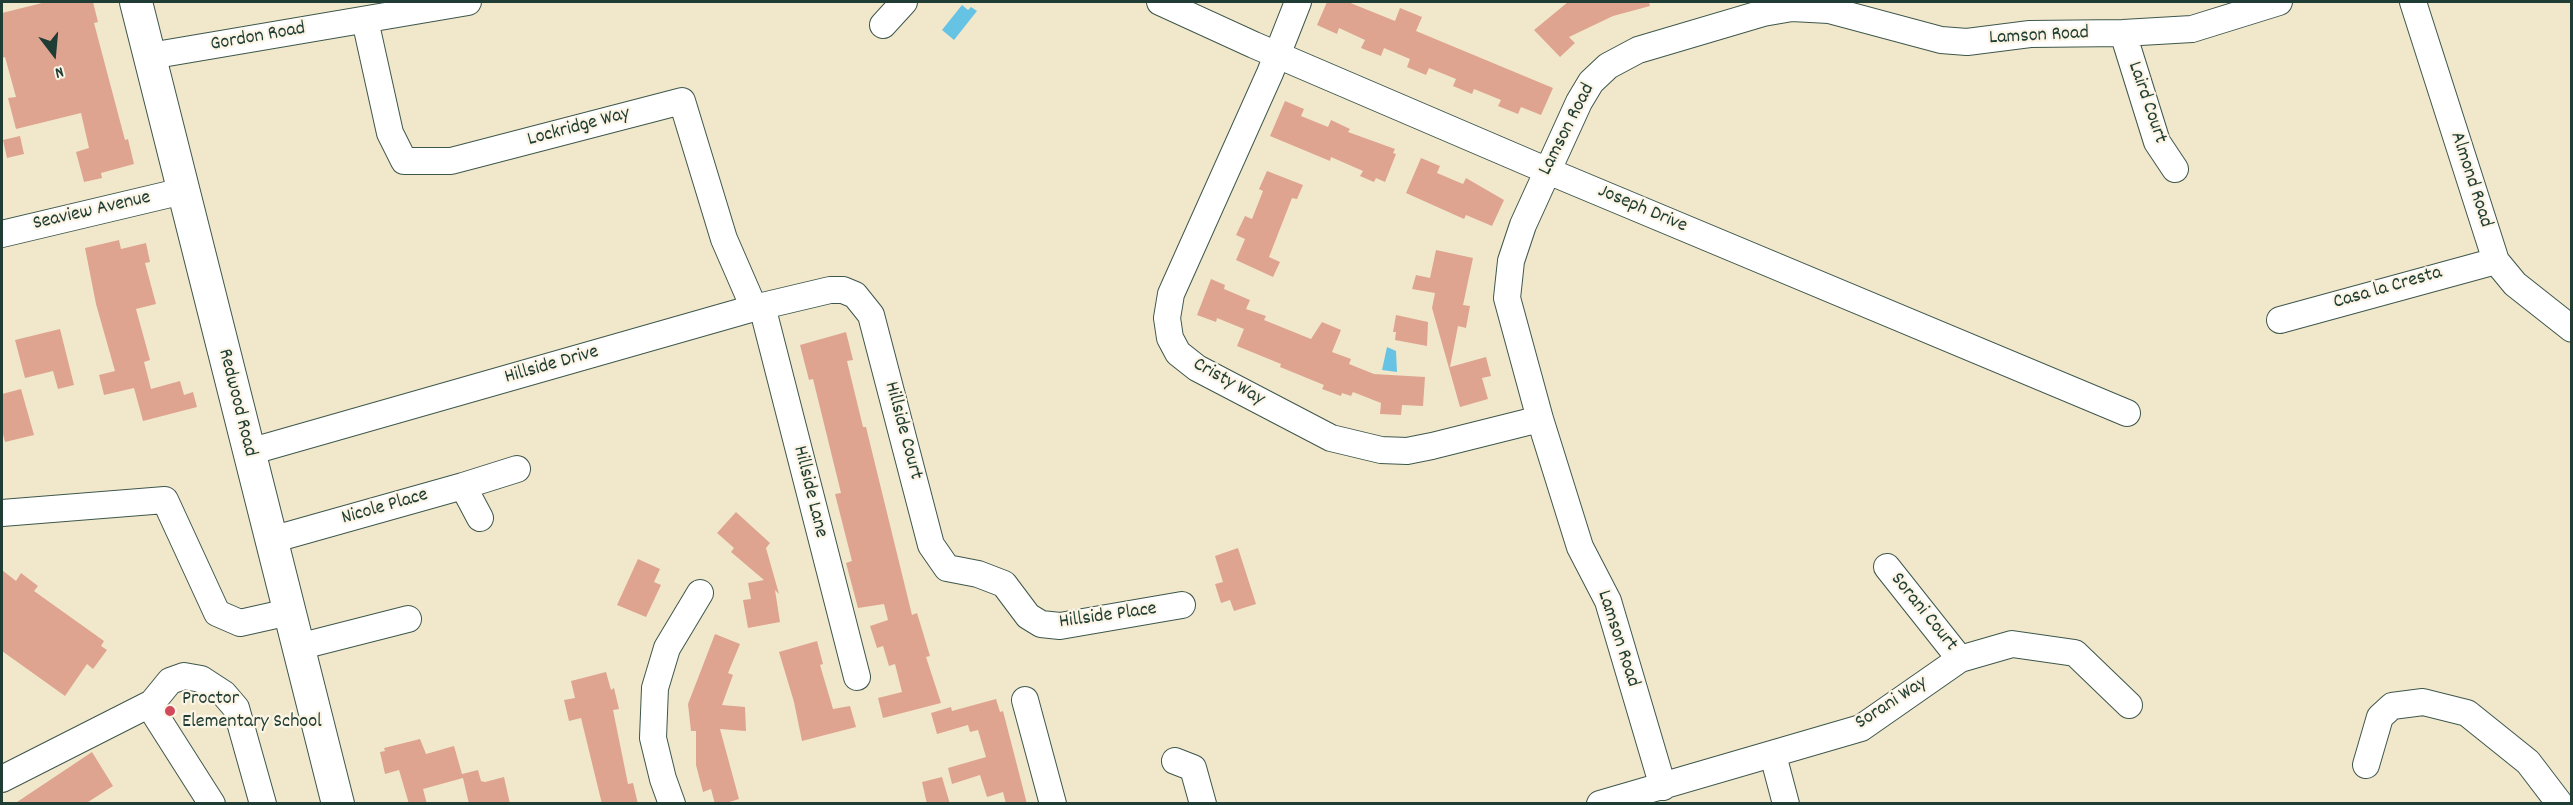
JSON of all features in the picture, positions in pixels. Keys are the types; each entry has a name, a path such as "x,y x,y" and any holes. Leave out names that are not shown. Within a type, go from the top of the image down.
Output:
{"main road":[{"name":"Redwood Road","path":"136,2 338,804"}],"street":[{"name":"Gordon Road","path":"150,56 468,2"},
{"path":"883,25 904,2"},
{"name":"Joseph Drive","path":"1160,2 1277,55 1548,171 2127,413"},
{"name":"Cristy Way","path":"1298,2 1277,55 1171,294 1167,318 1170,338 1178,353 1212,377 1331,438 1381,450 1407,451 1432,446 1540,418"},
{"name":"Lamson Road","path":"1663,787 1608,601 1580,547 1511,318 1508,288 1511,261 1548,171 1584,91 1598,73 1617,60 1649,46 1763,13 1801,8 1831,6 1950,41 1967,42 2030,34 2123,33 2192,29 2279,2"},
{"name":"Almond Road","path":"2413,2 2496,261 2515,284 2571,329"},
{"name":"Lockridge Way","path":"365,20 390,133 405,161 452,161 682,101 724,239 758,307"},
{"name":"Laird Court","path":"2123,33 2157,142 2175,170"},
{"name":"Seaview Avenue","path":"2,234 183,191"},
{"name":"Casa la Cresta","path":"2280,320 2496,261"},
{"name":"Hillside Drive","path":"249,452 758,307 830,290 843,290 855,295"},
{"name":"Hillside Court","path":"855,295 872,315 931,545 947,568"},
{"name":"Hillside Lane","path":"758,307 857,677"},
{"name":"Nicole Place","path":"271,540 517,469"},
{"path":"463,486 480,518"},
{"path":"2,513 165,500 217,613 240,623 289,612"},
{"name":"Sorani Court","path":"1887,567 1960,659"},
{"name":"Hillside Place","path":"947,568 978,574 1004,584 1028,616 1041,624 1060,626 1182,605"},
{"path":"672,804 660,771 653,738 655,688 667,648 700,593"},
{"path":"298,647 408,619"},
{"name":"Sorani Way","path":"1600,804 1773,756 1862,728 1960,659 2012,644 2075,653 2129,705"},
{"path":"2,779 152,703 170,681 184,676 201,679 224,694 236,708 263,804"},
{"path":"1025,700 1053,804"},
{"path":"2366,765 2380,717 2392,706 2423,702 2468,713 2529,762 2560,804"},
{"path":"152,703 156,716 212,804"},
{"path":"1773,756 1786,804"},
{"path":"1175,760 1193,768 1203,804"}],"water":[{"path":"962,5 968,10 971,7 977,11 954,40 942,30"},
{"path":"1387,347 1396,351 1397,372 1382,370"}],"building":[{"path":"46,2 93,2 98,22 94,23 125,140 128,139 134,164 101,173 102,178 84,182 76,152 89,148 81,113 16,129 8,98 16,97 5,57 2,58 2,13"},
{"path":"1327,2 1348,2 1395,21 1400,8 1422,17 1416,31 1553,88 1541,115 1521,107 1518,114 1498,106 1501,100 1474,89 1472,94 1453,86 1456,79 1429,68 1426,75 1407,67 1410,59 1384,48 1381,56 1361,48 1365,40 1339,28 1337,34 1317,25"},
{"path":"1568,2 1649,2 1650,6 1613,16 1569,37 1575,43 1560,57 1534,30"},
{"path":"1285,101 1304,109 1301,116 1328,127 1331,120 1350,129 1348,132 1395,149 1393,153 1396,154 1385,182 1376,178 1374,182 1360,176 1363,171 1331,157 1330,161 1270,136"},
{"path":"20,136 24,154 7,158 3,140"},
{"path":"1421,158 1440,166 1437,173 1463,184 1466,178 1504,200 1492,226 1466,215 1464,219 1406,193"},
{"path":"1267,171 1303,185 1297,199 1292,198 1269,257 1280,262 1273,277 1236,260 1245,239 1236,235 1245,216 1252,219 1263,191 1259,189"},
{"path":"119,240 121,249 146,243 150,262 145,263 156,304 136,309 150,360 144,362 151,389 180,381 184,395 193,392 197,407 143,421 134,388 104,395 99,375 115,371 96,304 85,248"},
{"path":"1436,250 1473,258 1463,305 1470,306 1466,328 1458,326 1450,367 1486,357 1491,376 1482,378 1488,399 1460,407 1432,308 1435,293 1412,289 1416,275 1430,278"},
{"path":"1211,279 1225,285 1224,289 1250,300 1246,309 1266,316 1264,320 1311,339 1322,322 1341,330 1332,352 1351,359 1349,364 1374,374 1425,377 1423,406 1402,405 1401,415 1380,414 1381,403 1353,392 1351,396 1342,393 1341,396 1322,389 1324,385 1237,346 1244,329 1217,318 1216,322 1197,315"},
{"path":"1396,315 1428,322 1427,346 1395,340 1396,332 1393,332"},
{"path":"60,329 74,385 58,389 53,371 25,378 15,340"},
{"path":"846,332 853,360 847,361 863,427 866,427 912,615 917,613 930,656 926,657 941,703 883,718 878,698 902,692 895,664 889,666 883,646 877,648 870,626 888,620 884,604 858,608 846,563 852,561 835,494 841,493 813,379 809,380 800,345"},
{"path":"21,389 34,435 5,442 2,430 2,394"},
{"path":"736,512 770,543 766,548 779,594 775,590 780,622 748,628 743,600 751,599 748,583 764,580 731,552 734,548 717,533"},
{"path":"1238,548 1256,604 1234,611 1230,600 1221,603 1215,584 1223,582 1215,556"},
{"path":"638,559 660,569 654,582 661,585 646,617 617,605"},
{"path":"2,570 16,581 21,573 38,586 34,591 104,641 101,646 107,650 93,669 87,664 65,696 2,651"},
{"path":"715,634 740,644 728,673 733,675 722,705 745,707 746,731 720,729 739,799 723,804 715,804 711,789 703,792 696,765 696,731 691,731 688,704"},
{"path":"817,641 823,664 820,665 833,709 850,706 856,727 802,741 794,702 779,652"},
{"path":"606,672 611,690 614,688 619,709 613,710 628,784 633,783 638,804 602,804 581,718 569,721 564,700 575,698 571,681"},
{"path":"996,699 1000,712 1003,711 1027,804 1006,804 1003,792 987,797 980,775 952,784 948,768 986,757 978,730 970,732 968,725 937,734 931,713 951,707 952,711"},
{"path":"420,739 426,754 454,746 462,774 478,770 481,781 485,782 504,777 510,804 469,804 463,778 423,789 427,804 409,804 399,770 385,774 380,752 385,751 384,748"},
{"path":"92,752 113,786 85,804 14,804"},
{"path":"942,777 950,804 927,804 922,782"}],"place":[{"name":"Proctor Elementary School","path":"170,711"}]}
